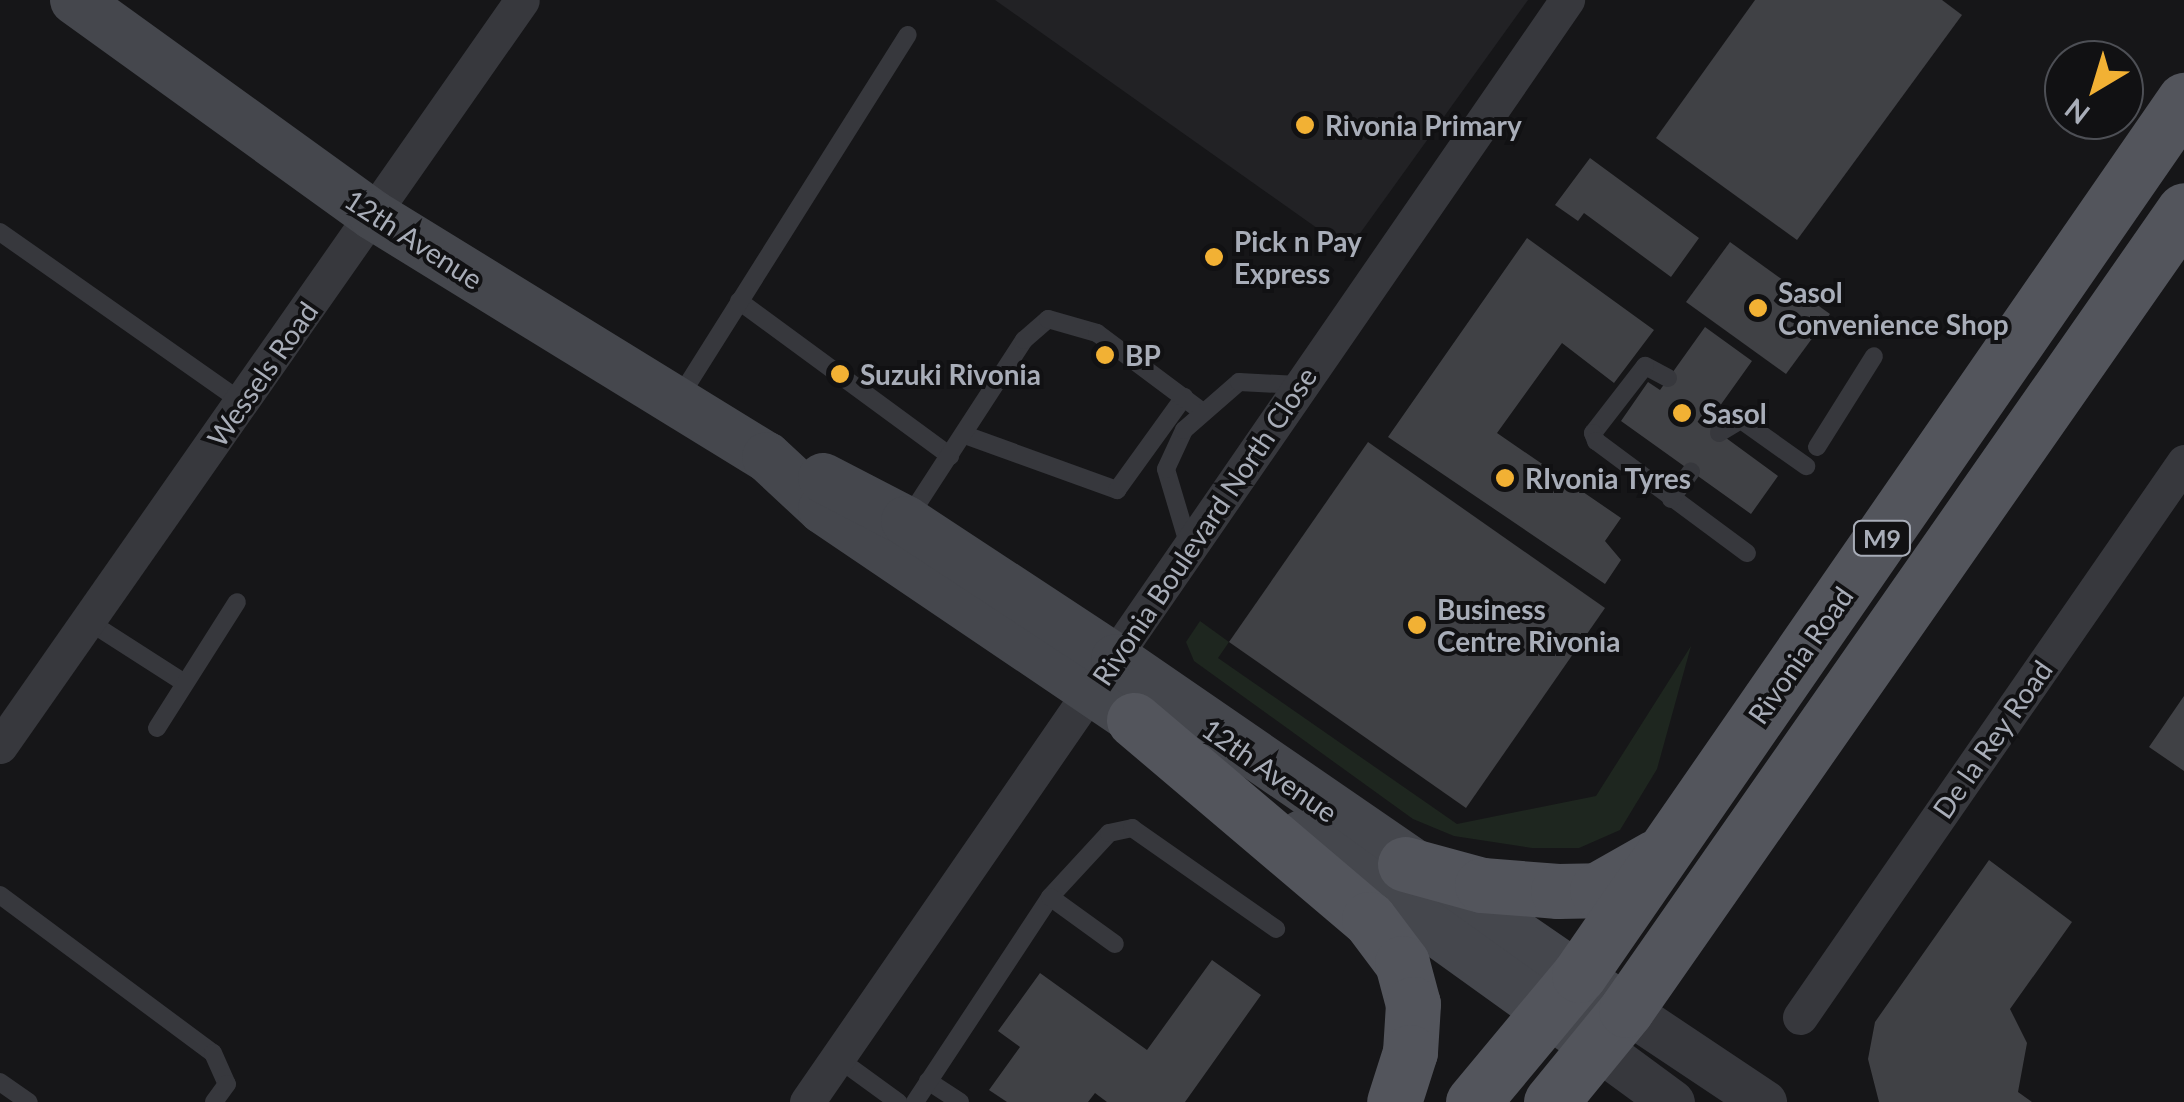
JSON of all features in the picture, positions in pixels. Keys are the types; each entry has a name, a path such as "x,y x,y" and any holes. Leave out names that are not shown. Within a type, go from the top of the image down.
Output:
{"main road":[{"name":"12th Avenue","path":"75,0 373,215 767,458 906,521 1114,690 1611,1028"},
{"name":"Rivonia Road","path":"1473,1102 1564,994 1670,845 2184,100"},
{"name":"M9","path":"1551,1102 1611,1028 2184,210"},
{"name":"12th Avenue","path":"767,458 823,509 1114,690 1406,864 1564,994"},
{"path":"1114,690 1369,919 1402,963 1412,1004 1410,1052 1394,1102"},
{"path":"1406,864 1526,892 1596,890 1629,878 1670,845"}],"street":[{"name":"Wessels Road","path":"0,746 522,0"},
{"name":"Rivonia Boulevard North Close","path":"807,1102 836,1057 1114,690 1188,544 1567,0"},
{"name":"De la Rey Road","path":"1800,1017 2184,462"},
{"name":"12th Avenue","path":"1611,1028 1754,1099"},
{"name":"12th Avenue","path":"1611,1028 1672,1102"}],"lane":[{"path":"676,402 908,35"},
{"path":"0,232 242,402"},
{"path":"739,301 950,456"},
{"path":"906,521 1024,340 1048,319 1097,333 1200,410"},
{"path":"1818,447 1874,356"},
{"path":"1668,378 1645,366 1594,433 1672,498 1747,553"},
{"path":"1188,544 1166,470 1200,410 1240,382 1298,385"},
{"path":"965,435 1118,490 1184,397"},
{"path":"1721,422 1741,420 1806,466"},
{"path":"1672,498 1691,471"},
{"path":"157,728 182,682 236,602"},
{"path":"88,622 182,682"},
{"path":"915,1102 1050,896 1109,833 1132,828 1276,929"},
{"path":"0,895 213,1053 228,1084 214,1102"},
{"path":"1050,896 1115,944"},
{"path":"836,1057 898,1102"},
{"path":"928,1081 960,1102"},
{"path":"0,1082 28,1102"}],"shaded area":[{"name":"Rivonia Primary","path":"995,0 1528,0 1348,250"},
{"path":"1200,621 1229,642 1218,658 1457,824 1596,796 1691,646 1657,769 1620,830 1579,848 1532,848 1454,836 1413,819 1194,661 1186,642"}],"building":[{"path":"1755,0 1942,0 1962,15 1797,240 1656,138"},
{"path":"1590,158 1699,238 1671,277 1584,213 1578,221 1555,205"},
{"path":"1527,238 1654,330 1614,383 1562,343 1497,433 1621,518 1605,541 1621,560 1605,584 1388,437"},
{"name":"Sasol Convenience Shop","path":"1730,242 1830,314 1786,374 1686,302"},
{"path":"1705,327 1752,361 1707,424 1778,476 1751,514 1621,421 1648,382 1660,390"},
{"name":"Business Centre Rivonia","path":"1368,442 1605,608 1466,808 1229,642"},
{"path":"2184,696 2184,771 2149,747"},
{"path":"1989,860 2072,922 2010,1009 2027,1043 2018,1092 2032,1102 1879,1102 1868,1059 1875,1022"},
{"path":"1212,960 1261,995 1185,1102 1107,1102 1095,1093 1088,1102 1007,1102 989,1090 1020,1047 998,1031 1040,973 1147,1050"}],"place":[{"name":"Rivonia Primary","path":"1305,125"},
{"name":"Pick n Pay Express","path":"1214,257"},
{"name":"Sasol Convenience Shop","path":"1758,308"},
{"name":"BP","path":"1105,355"},
{"name":"Suzuki Rivonia","path":"840,374"},
{"name":"Sasol","path":"1682,413"},
{"name":"RIvonia Tyres","path":"1505,478"},
{"name":"Business Centre Rivonia","path":"1417,625"}]}
